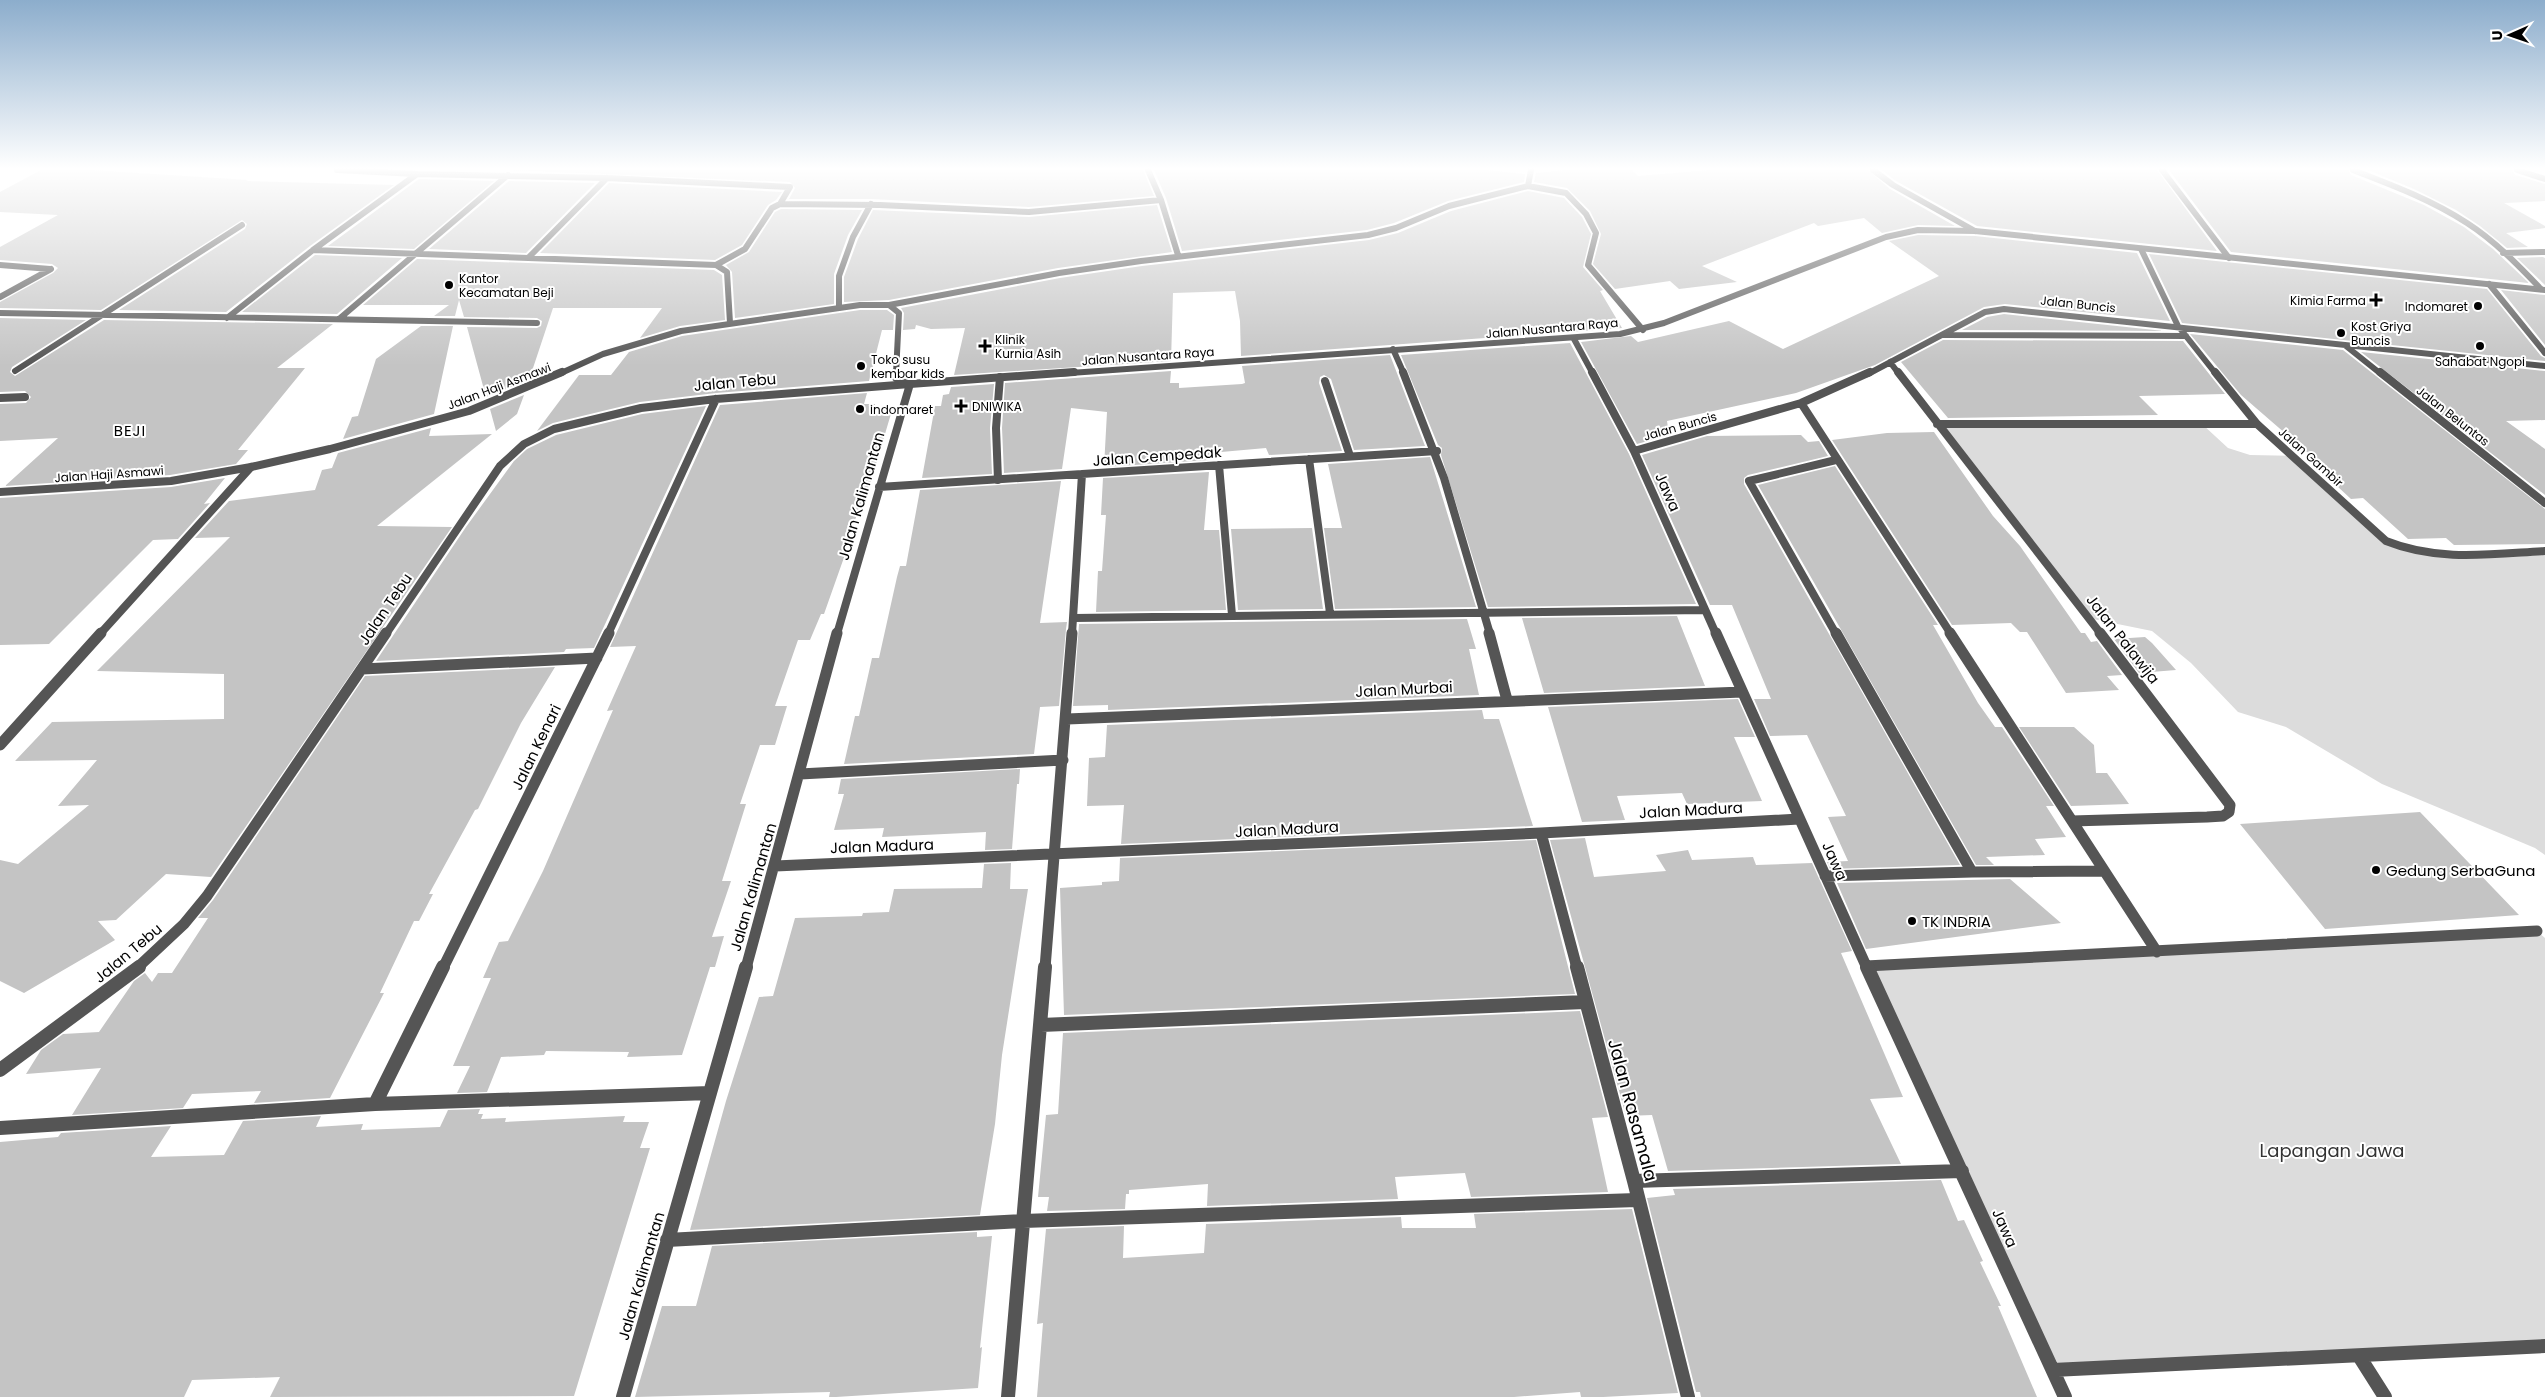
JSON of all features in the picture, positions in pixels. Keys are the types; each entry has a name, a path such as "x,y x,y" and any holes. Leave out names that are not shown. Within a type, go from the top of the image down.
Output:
{"street":[{"path":"15,371 227,235"},
{"path":"227,318 333,235"},
{"path":"339,319 438,235"},
{"path":"528,257 550,235"},
{"path":"716,265 745,249 754,235"},
{"path":"838,307 838,276 853,235"},
{"path":"1172,235 1178,255"},
{"name":"Jalan Haji Asmawi","path":"0,492 172,481 330,450 460,414 497,401 623,347 682,331 838,307 889,305 1059,273 1178,255 1366,235"},
{"path":"1596,235 1587,260 1588,265 1643,330"},
{"name":"Jalan Nusantara Raya","path":"905,382 1602,337 1643,330 1894,235"},
{"name":"Jalan Nusantara Raya","path":"2014,235 2543,290"},
{"path":"2212,235 2229,258"},
{"path":"2482,235 2543,290"},
{"name":"Jalan Gambir","path":"2141,249 2178,326 2257,424 2386,541 2403,549 2426,554 2545,551"},
{"path":"313,250 716,265 727,272 730,323"},
{"path":"2503,253 2545,252"},
{"path":"0,265 51,269 0,297"},
{"path":"2490,284 2545,353"},
{"path":"889,305 899,313 896,378 905,382"},
{"name":"Jalan Buncis","path":"1634,451 1801,403 1890,362 1985,312 2004,309 2545,366"},
{"path":"0,313 537,323"},
{"path":"1941,335 2186,336"},
{"name":"Jawa","path":"1574,339 1634,451 1799,819 2065,1397"},
{"name":"Jalan Beluntas","path":"2346,346 2545,503"},
{"path":"1393,349 1437,451 1484,612 1507,700"},
{"name":"Jalan Palawija","path":"1890,362 2146,692 2230,805 2229,812 2222,816 2207,818 2072,820"},
{"path":"998,480 996,428 1000,377"},
{"path":"1325,380 1350,456"},
{"name":"Jalan Tebu","path":"0,1070 144,963 184,924 208,896 500,466 524,444 554,429 666,403 905,382"},
{"name":"Jalan Kalimantan","path":"623,1397 775,866 879,487 905,382"},
{"path":"0,398 25,397"},
{"name":"Jalan Kenari","path":"376,1104 597,658 716,398"},
{"path":"1801,403 1836,460 2157,952"},
{"path":"1937,424 2257,424"},
{"name":"Jalan Cempedak","path":"879,487 1437,451"},
{"path":"1309,459 1330,612"},
{"path":"1836,460 1749,480 1972,872"},
{"path":"1219,465 1232,615"},
{"path":"0,745 251,467"},
{"path":"1008,1397 1067,719 1082,474"},
{"path":"1074,618 1330,612 1705,610"},
{"path":"362,669 597,658"},
{"name":"Jalan Murbai","path":"1067,719 1742,692"},
{"path":"800,774 1063,760"},
{"name":"Jalan Madura","path":"775,866 1540,833 1799,819"},
{"name":"Jalan Rasamala","path":"1540,833 1634,1181 1637,1200 1688,1397"},
{"path":"1825,876 2104,871"},
{"path":"1866,966 2537,931"},
{"path":"1041,1025 1585,1002"},
{"path":"0,1128 376,1104 710,1093"},
{"path":"1634,1181 1962,1171"},
{"path":"667,1240 1024,1221 1637,1200"},
{"path":"2053,1370 2545,1346"},
{"path":"2359,1356 2385,1397"}],"green space":[{"path":"1937,424 2202,424 2228,448 2250,455 2294,456 2386,541 2426,554 2545,551 2545,855 2535,848 2382,784 2286,727 2238,712 2191,663 2152,631 2088,618"},
{"name":"Lapangan Jawa","path":"2537,931 2545,938 2545,1346 2053,1370 1866,966"}],"building":[{"path":"21,235 218,235 101,310 0,308 0,302 53,273 58,268 52,264 0,260 0,247"},
{"path":"235,235 325,235 226,312 119,310"},
{"path":"343,235 430,235 414,249 328,246"},
{"path":"445,235 544,235 526,253 429,249"},
{"path":"558,235 748,235 742,245 715,260 540,253"},
{"path":"760,235 848,235 834,274 834,304 735,318 732,272 726,265 749,252"},
{"path":"860,235 1167,235 1172,252 1058,268 889,300 844,302 844,277"},
{"path":"1177,235 1321,235 1182,251"},
{"path":"1389,235 1591,235 1583,267 1603,290 1600,291 1622,328 1241,356 1240,321 1235,291 1173,293 1171,361 954,375 965,328 931,329 916,325 915,329 903,330 904,313 901,308 1060,278 1142,266 1369,240"},
{"path":"1601,235 1782,235 1702,266 1737,282 1679,289 1670,281 1615,289 1593,264"},
{"path":"1917,235 1975,236 2137,253 2170,321 2005,304 1984,307 1875,365 1796,393 1667,421 1669,435 1637,444 1581,342 1631,336 1638,342 1729,321 1783,349 1939,276 1889,241"},
{"path":"2065,235 2205,235 2217,251"},
{"path":"2218,235 2475,235 2493,249 2529,283 2231,252"},
{"path":"2491,235 2509,235 2528,247 2507,248"},
{"path":"2149,254 2487,289 2541,356 2545,358 2545,361 2182,323"},
{"path":"315,255 402,258 337,314 242,312"},
{"path":"2517,258 2545,258 2545,285"},
{"path":"417,259 714,270 722,275 725,320 680,326 640,338 662,308 553,308 529,380 486,397 467,327 537,328 541,326 542,321 537,318 464,317 459,300 455,316 434,316 449,305 363,305"},
{"path":"2501,290 2545,295 2545,345"},
{"path":"860,310 887,310 894,315 893,330 882,330 869,381 716,393 640,402 553,423 537,431 579,375 611,375 629,352 682,336"},
{"path":"2004,314 2164,331 1962,330 1987,317"},
{"path":"0,318 86,320 12,367 10,372 15,376 104,320 333,324 277,368 305,368 238,450 248,450 236,464 170,475 5,486 58,438 0,441 0,404 26,403 31,397 25,391 0,392"},
{"path":"421,326 453,326 434,414 343,439 352,417 358,416 376,359"},
{"path":"2190,334 2343,350 2545,509 2545,544 2454,545 2446,538 2408,539 2363,498 2351,499 2310,461 2317,461 2241,395"},
{"path":"1943,340 2183,341 2225,394 2139,396 2158,415 1948,418 1901,362"},
{"path":"1570,343 1629,454 1696,604 1488,607 1441,455 1442,448 1438,445 1401,355"},
{"path":"2361,352 2545,371 2545,420 2506,421 2545,449 2545,495"},
{"path":"1390,355 1425,446 1354,450 1331,379 1324,375 1320,377 1319,383 1342,451 1269,455 1266,448 1210,453 1209,460 1104,467 1107,412 1071,408 1062,469 1004,473 1002,428 1005,383 1171,371 1170,383 1179,383 1179,388 1242,384 1245,383 1242,366"},
{"path":"994,384 990,428 992,474 922,478 935,406 941,406 943,395 949,394 951,387"},
{"path":"867,393 864,404 875,404 874,408 893,407 871,481 843,549 847,549 824,614 821,614 810,640 798,640 775,706 787,706 775,745 760,745 740,804 746,804 722,881 731,881 712,937 724,936 715,967 710,967 682,1055 627,1057 629,1052 546,1051 544,1055 501,1057 487,1092 457,1093 470,1066 453,1066 491,978 483,978 499,942 508,941 543,871 613,710 607,711 636,646 610,647 720,405"},
{"path":"524,395 517,414 496,431 490,409"},
{"path":"706,406 594,648 566,649 564,652 376,661 466,527 514,461 527,449 556,435 642,414"},
{"path":"431,428 429,436 492,434 377,526 452,527 211,877 166,874 116,920 98,921 115,940 24,993 0,981 0,860 18,864 89,805 58,806 97,760 15,761 52,722 224,719 224,674 97,671 230,537 195,538 229,501 315,490 322,470 332,468 338,453"},
{"path":"1934,432 1993,516 2020,546 2081,633 2085,633 2091,642 2097,641 2122,675 2107,676 2119,690 2066,693 2027,632 2020,632 2011,623 1952,625 1832,440 1887,433"},
{"path":"1801,435 1808,442 1819,441 1828,456 1748,475 1744,478 1744,484 1960,865 1830,869 1827,862 1848,861 1828,817 1846,816 1807,735 1770,736 1754,699 1771,699 1732,605 1710,605 1642,455 1707,436"},
{"path":"1430,457 1476,607 1335,609 1324,528 1342,528 1328,464"},
{"path":"1835,466 1938,625 1933,625 1978,703 1995,727 2002,727 2054,806 2046,806 2066,837 2035,839 2045,855 1986,857 1994,865 1976,865 1758,485"},
{"path":"1209,472 1204,530 1219,530 1226,610 1096,612 1098,571 1102,571 1106,515 1101,515 1103,478"},
{"path":"225,478 204,504 210,503 178,539 153,540 49,644 0,645 0,498 171,487"},
{"path":"1061,481 1040,623 1067,622 1059,706 1040,707 1034,754 844,764 855,716 859,716 872,658 879,658 900,566 906,566 920,490"},
{"path":"1312,528 1323,609 1238,610 1231,529"},
{"path":"1677,616 1705,686 1544,693 1522,618"},
{"path":"1467,619 1476,649 1469,649 1479,695 1108,710 1108,705 1073,706 1079,624"},
{"path":"2145,637 2176,670 2139,673 2114,639"},
{"path":"555,667 521,723 478,809 475,810 429,894 433,894 419,921 414,921 380,993 384,993 330,1098 254,1103 261,1091 192,1094 183,1108 72,1115 101,1068 26,1074 41,1050 63,1034 99,1032 134,981 145,973 152,982 158,973 172,973 208,918 198,918 213,900 365,676"},
{"path":"1738,699 1755,737 1734,737 1762,801 1687,804 1682,793 1617,796 1625,820 1582,822 1548,707"},
{"path":"1482,710 1484,719 1499,719 1533,826 1121,844 1124,805 1087,806 1089,758 1105,757 1107,725"},
{"path":"2019,727 2074,727 2094,745 2096,773 2107,773 2129,804 2071,806"},
{"path":"1020,769 1012,849 985,850 986,832 882,837 884,828 834,830 844,794 838,794 841,779"},
{"name":"Gedung SerbaGuna","path":"2420,812 2519,915 2325,929 2240,824"},
{"path":"1585,838 1594,877 1666,871 1656,855 1688,850 1692,860 1753,857 1756,865 1812,863 1852,951 1841,953 1903,1097 1870,1099 1901,1164 1668,1171 1652,1115 1626,1116 1550,840"},
{"path":"1536,840 1575,994 1064,1015 1060,888 1102,885 1102,882 1119,881 1120,858"},
{"path":"1011,863 1010,889 1028,889 1002,1055 995,1124 980,1215 690,1230 726,1101 759,997 773,996 795,918 862,916 863,913 889,912 894,889 982,888 984,864"},
{"path":"2010,879 2061,923 1866,949 1837,883"},
{"path":"1580,1011 1608,1117 1592,1118 1608,1192 1471,1197 1465,1173 1395,1177 1398,1199 1207,1206 1208,1184 1129,1190 1129,1194 1126,1194 1125,1209 1047,1211 1049,1197 1038,1197 1046,1115 1058,1114 1063,1033"},
{"path":"480,1109 478,1114 483,1114 481,1119 506,1118 505,1122 625,1116 623,1122 649,1122 640,1148 650,1148 574,1396 270,1397 280,1377 192,1380 184,1397 0,1397 0,1142 58,1137 61,1133 171,1126 151,1157 224,1155 243,1121 321,1116 316,1127 363,1124 361,1130 440,1127 448,1110"},
{"path":"1941,1180 1958,1221 1964,1220 1983,1261 1980,1262 2001,1306 1998,1306 2037,1397 1701,1397 1700,1392 1696,1392 1647,1198 1675,1195 1673,1189"},
{"path":"1632,1209 1678,1393 1603,1397 1581,1397 1580,1392 1514,1397 1037,1397 1043,1323 1037,1324 1046,1229 1124,1226 1123,1258 1204,1253 1206,1224 1401,1217 1402,1228 1476,1228 1474,1214"},
{"path":"977,1232 977,1237 992,1236 980,1348 982,1347 978,1388 836,1397 829,1397 830,1392 635,1397 662,1306 696,1306 712,1246"}],"place":[{"name":"Kantor Kecamatan Beji","path":"449,285"},
{"name":"Kimia Farma","path":"2376,300"},
{"name":"Indomaret","path":"2478,306"},
{"name":"Kost Griya Buncis","path":"2341,333"},
{"name":"Klinik Kurnia Asih","path":"985,346"},
{"name":"Sahabat Ngopi","path":"2480,346"},
{"name":"Toko susu kembar kids","path":"861,366"},
{"name":"DNIWIKA","path":"961,406"},
{"name":"indomaret","path":"860,409"},
{"name":"Gedung SerbaGuna","path":"2376,870"},
{"name":"TK INDRIA","path":"1912,921"}],"district":[{"name":"BEJI","path":"130,430"}]}
